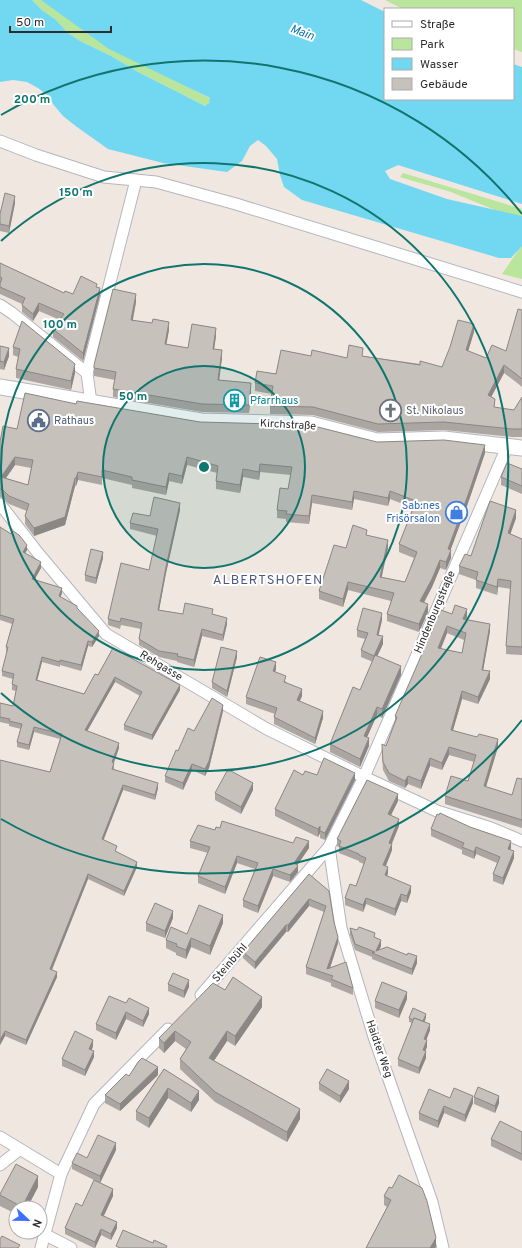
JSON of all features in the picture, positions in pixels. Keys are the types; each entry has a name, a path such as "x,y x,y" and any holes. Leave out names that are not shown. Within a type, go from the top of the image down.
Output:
{"street":[{"path":"0,141 104,176 156,182 236,204 522,292"},
{"path":"92,402 87,373 136,180"},
{"path":"0,305 87,373"},
{"name":"Kirchstraße","path":"0,387 200,421 311,424 377,441 444,439 522,448"},
{"name":"Hindenburgstraße","path":"364,777 507,447"},
{"name":"Rehgasse","path":"0,504 38,553 106,634 267,729 437,811 491,828 522,841"},
{"name":"Steinbühl","path":"192,1005 329,847 364,777"},
{"name":"Haidter Weg","path":"329,847 341,928 374,1037 432,1202 443,1248"},
{"path":"48,1220 61,1174 94,1104 176,1021"},
{"path":"0,1137 61,1174"},
{"path":"0,1165 20,1150"},
{"path":"48,1236 71,1248"}],"green space":[{"path":"32,0 41,0 176,81 211,99 209,103 205,106 80,41 68,33 55,19 43,11"},
{"path":"385,0 522,0 522,52 514,49 514,8 401,8"},
{"path":"403,173 522,209 522,217 495,210 451,192 400,177"},
{"path":"522,245 522,279 502,274"}],"water":[{"name":"Main","path":"0,0 32,0 43,11 55,19 68,33 80,41 205,106 209,103 210,98 109,49 41,0 361,0 384,12 384,100 514,100 514,64 522,67 522,204 398,165 385,171 390,179 447,199 522,216 522,246 511,258 499,258 302,200 284,187 277,159 266,146 258,140 250,146 242,161 227,172 163,163 108,149 63,116 53,104 50,97 38,88 27,82 13,80 0,82"}],"building":[{"path":"5,193 15,196 9,226 0,224 0,214"},
{"path":"0,263 64,293 65,291 73,294 81,276 97,284 96,287 100,288 83,353 53,329 64,314 39,303 33,314 22,305 25,298 0,287 2,278 0,277"},
{"path":"113,289 136,294 131,320 152,323 153,319 169,322 165,344 188,348 192,324 216,328 213,349 222,350 218,380 251,383 249,405 202,404 113,389 116,372 94,368 94,365"},
{"path":"518,309 522,310 522,379 504,365 488,395 495,399 494,407 514,410 522,397 522,429 444,422 378,424 313,407 270,406 273,386 255,383 257,371 276,374 281,350 311,356 312,350 347,358 349,345 363,348 362,356 420,365 420,361 442,367 458,320 474,324 466,350 486,358 492,345 506,351"},
{"path":"22,321 75,364 71,381 16,369 20,349 13,347"},
{"path":"0,346 9,348 4,362 0,361"},
{"path":"25,393 76,404 77,401 200,422 310,425 377,442 444,440 485,445 448,549 451,550 446,562 440,560 420,601 428,604 419,624 387,614 394,593 348,582 343,599 319,591 334,545 346,548 353,525 367,530 366,535 388,540 380,577 405,582 417,552 399,544 416,501 390,491 388,498 354,491 352,502 312,495 309,516 286,514 287,511 277,510 280,488 288,489 292,467 260,464 259,472 243,469 240,485 216,481 218,466 187,457 182,476 169,473 166,487 132,480 132,477 102,470 102,477 78,472 75,478 65,517 34,528 25,516 29,504 9,496 0,489 0,442 3,426 17,429","holes":["15,457 33,460 28,485 1,477"]},
{"path":"507,463 522,469 522,486 501,477"},
{"path":"154,497 180,503 158,610 183,614 185,603 213,609 212,614 227,618 223,635 202,629 194,660 177,656 178,654 159,651 139,639 142,623 121,618 120,622 108,619 121,563 149,570 158,529 130,523 133,513 150,516"},
{"path":"490,501 516,510 508,533 522,539 522,647 506,646 511,581 498,579 497,587 476,580 478,572 459,566 465,554 471,556"},
{"path":"0,527 11,534 13,531 19,535 27,545 23,552 41,562 32,579 62,588 59,596 77,606 77,608 99,631 92,642 88,641 81,665 60,660 60,662 42,657 36,680 84,694 95,674 98,675 113,648 180,685 152,735 124,725 142,692 115,677 85,730 119,743 112,762 114,763 112,769 158,783 155,795 123,785 102,839 117,846 115,851 137,862 124,891 88,874 50,969 57,972 26,1040 5,1031 0,1040 0,760 50,772 62,734 34,727 29,745 17,742 22,724 0,717 0,703 13,706 17,686 12,684 14,674 2,671 8,647 6,647 14,619 0,615"},
{"path":"91,549 103,552 96,578 85,575"},
{"path":"455,605 467,609 463,619 490,624 482,670 490,671 478,697 462,691 451,730 477,737 479,734 498,739 484,786 512,795 517,778 522,779 522,820 445,796 451,776 468,781 476,755 449,747 442,763 430,758 421,781 408,776 405,781 389,773 383,762 382,744 386,746 397,717 395,716 441,610 452,614","holes":["447,626 466,633 462,653 438,648"]},
{"path":"363,608 382,613 377,635 383,636 374,656 361,650 368,633 357,630"},
{"path":"221,647 237,651 227,691 212,682"},
{"path":"375,655 401,666 382,709 377,707 364,736 369,738 360,759 330,744 353,687 360,690"},
{"path":"260,657 276,662 273,671 286,676 284,682 302,689 297,700 323,711 315,738 274,717 277,708 246,697"},
{"path":"212,698 223,705 209,761 205,769 192,764 183,783 165,776 176,750 178,751 188,728 194,731"},
{"path":"324,758 355,773 325,833 320,831 320,826 318,829 275,809 294,770 303,775 305,771 317,775"},
{"path":"227,771 231,771 253,783 241,807 215,793"},
{"path":"367,780 398,794 388,814 399,819 389,843 392,844 383,865 388,867 385,875 411,886 407,896 401,894 395,909 366,898 363,905 345,898 350,884 356,886 366,858 339,846 341,841 337,839"},
{"path":"440,813 470,827 511,841 508,849 514,851 503,878 493,874 500,857 476,847 474,852 462,847 464,843 431,829 437,814 439,815"},
{"path":"222,821 293,843 296,837 309,841 294,863 298,866 290,875 273,869 258,906 243,900 258,863 237,856 225,887 198,876 210,847 190,841 198,825 215,830 216,827 220,828"},
{"path":"309,874 329,891 338,937 327,969 346,962 353,988 331,979 333,976 306,967 326,906 309,899 255,962 243,952"},
{"path":"155,903 173,911 165,931 146,923"},
{"path":"199,905 223,915 210,946 191,938 186,950 176,946 177,944 166,940 171,927 187,934"},
{"path":"359,927 375,933 374,937 381,940 376,951 387,947 407,955 408,953 417,956 412,969 372,953 375,952 355,944 350,928 357,930"},
{"path":"173,973 189,980 184,991 168,984"},
{"path":"233,977 262,997 235,1036 227,1031 209,1058 300,1109 287,1132 215,1092 180,1059 191,1042 175,1031 164,1043 159,1038 213,983 225,990"},
{"path":"382,982 407,992 399,1010 375,1001"},
{"path":"109,996 126,1003 129,998 149,1008 143,1021 126,1012 116,1033 96,1024"},
{"path":"413,1008 426,1014 423,1021 409,1018"},
{"path":"414,1018 430,1024 424,1039 427,1040 423,1050 426,1051 419,1068 398,1059"},
{"path":"75,1031 93,1040 89,1049 94,1051 85,1070 62,1059"},
{"path":"142,1058 158,1067 120,1104 105,1095 126,1074 129,1076"},
{"path":"164,1069 199,1091 191,1103 168,1088 149,1118 136,1111"},
{"path":"327,1069 349,1081 340,1096 319,1083"},
{"path":"478,1087 499,1096 495,1106 474,1097"},
{"path":"454,1088 473,1096 465,1115 444,1106 438,1121 419,1113 429,1089 450,1098"},
{"path":"500,1121 522,1132 522,1154 491,1139"},
{"path":"98,1135 116,1143 100,1176 72,1163 77,1153 87,1158"},
{"path":"16,1164 38,1176 26,1200 9,1200 0,1194"},
{"path":"399,1175 422,1188 427,1201 436,1238 430,1248 366,1248 391,1200 384,1196 389,1187 392,1188"},
{"path":"94,1180 113,1189 101,1215 117,1222 111,1234 101,1229 95,1242 65,1228 76,1203 82,1206"},
{"path":"123,1230 153,1243 154,1240 167,1246 166,1248 120,1248 116,1246"},
{"path":"2,1236 20,1245 18,1248 0,1248 0,1239"}],"place":[{"name":"Pfarrhaus","path":"234,401"},
{"name":"St. Nikolaus","path":"390,411"},
{"name":"Rathaus","path":"39,421"},
{"name":"Sab:nes Frisörsalon","path":"456,512"}],"district":[{"name":"ALBERTSHOFEN","path":"268,581"}]}
